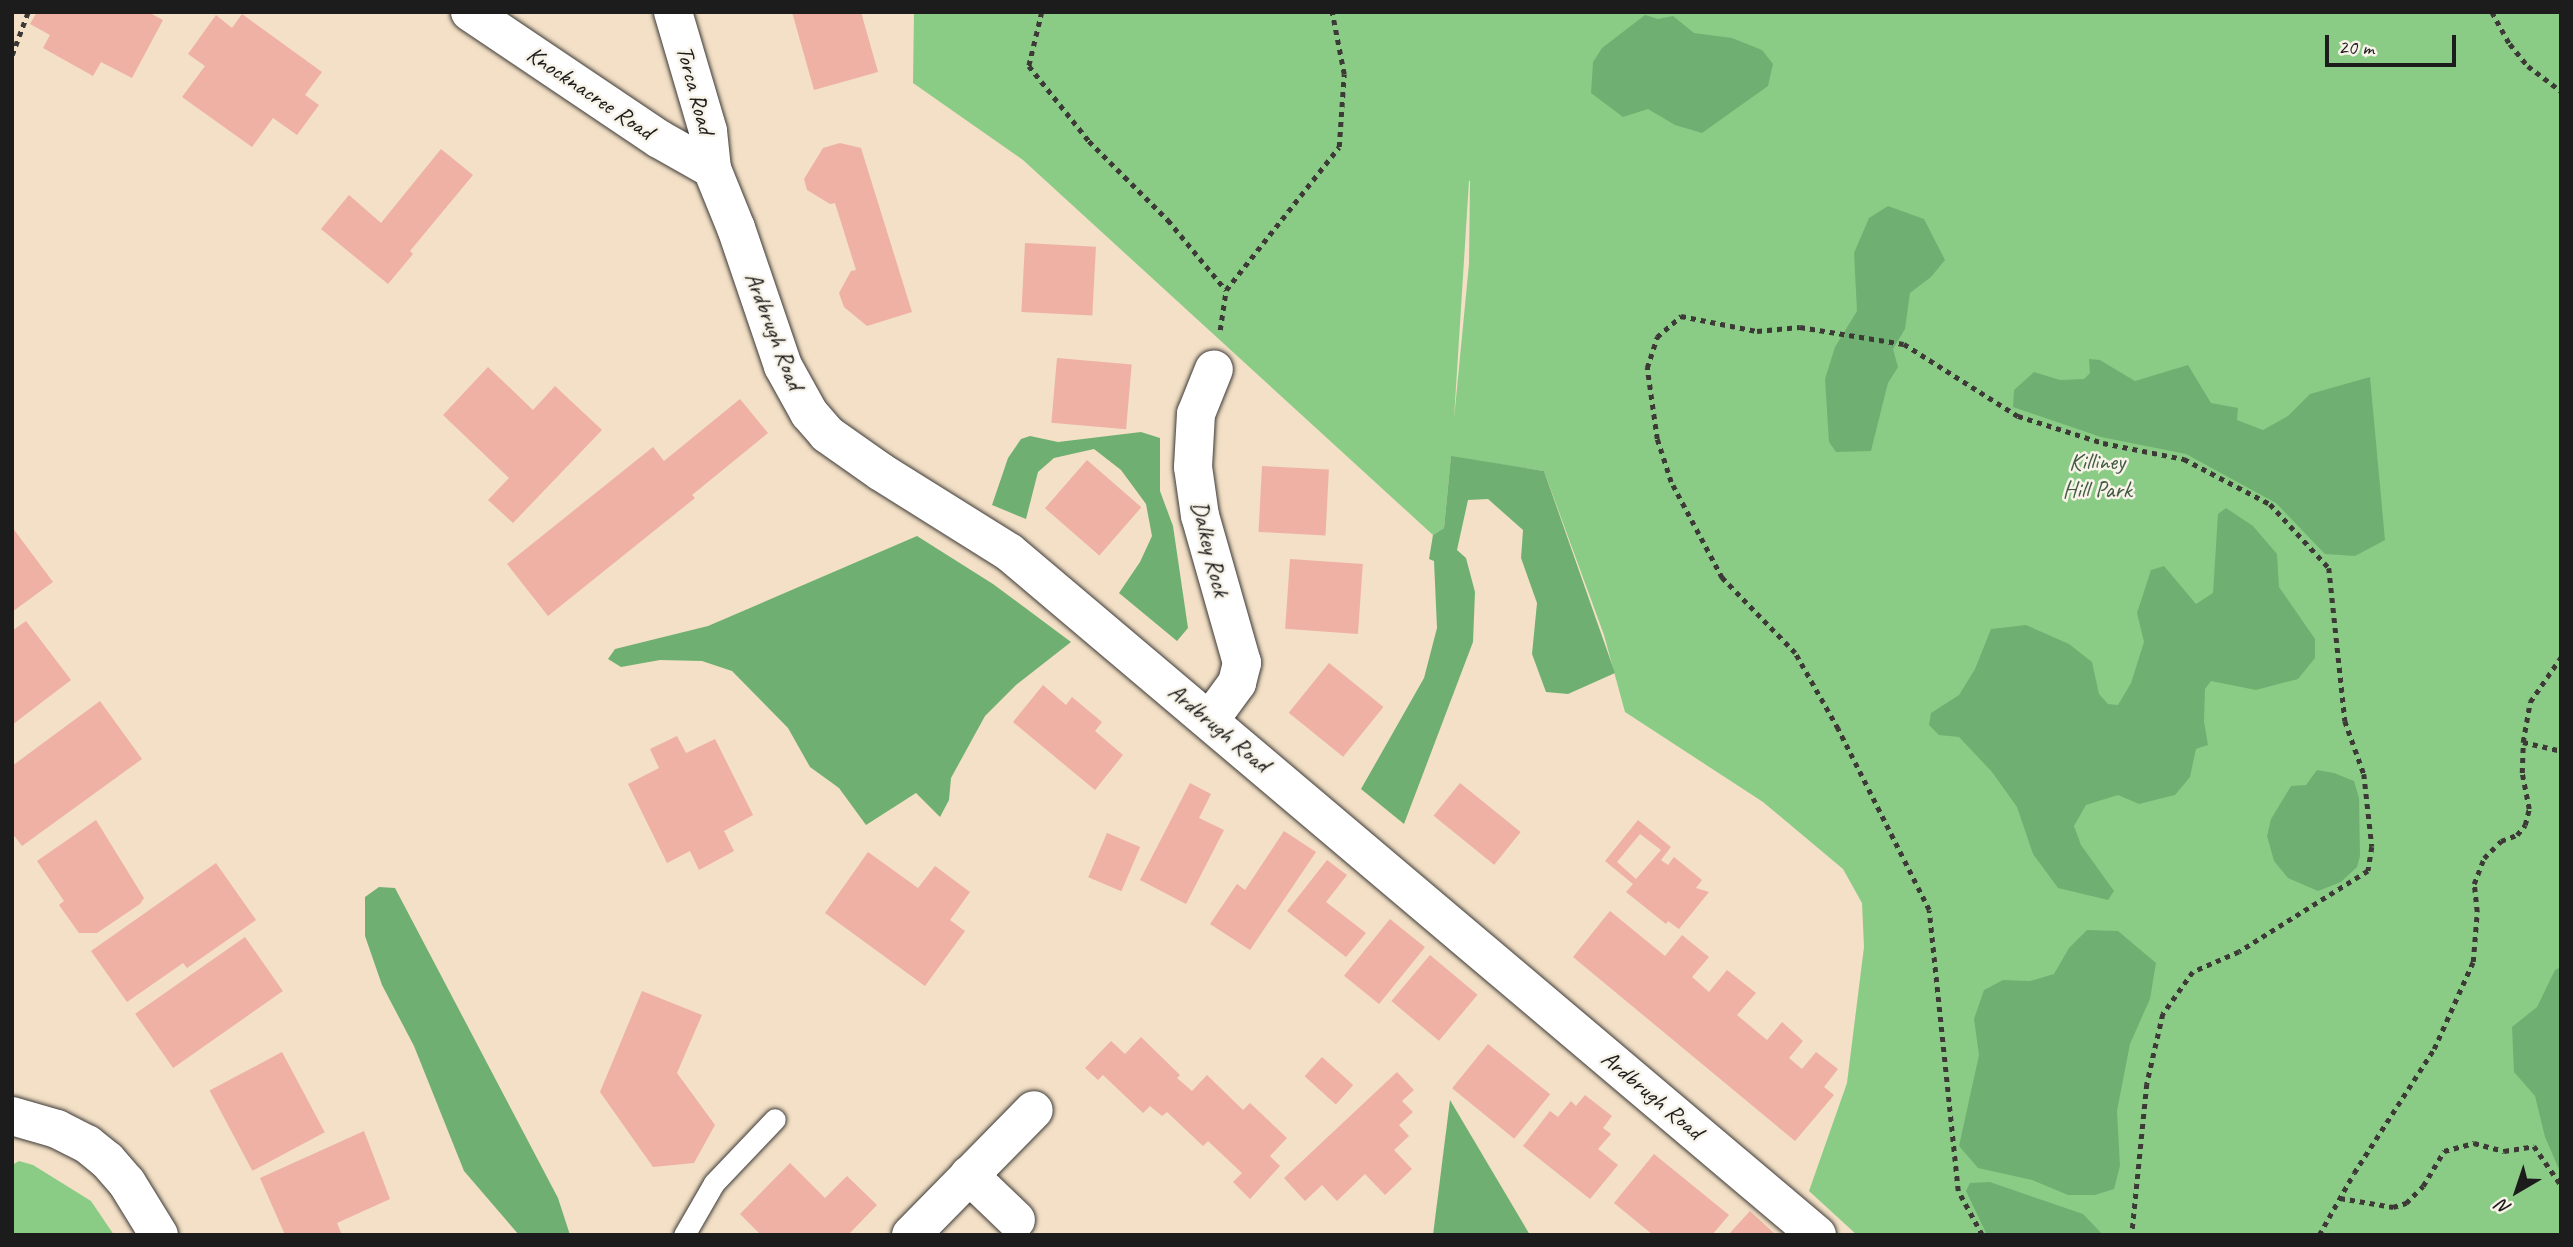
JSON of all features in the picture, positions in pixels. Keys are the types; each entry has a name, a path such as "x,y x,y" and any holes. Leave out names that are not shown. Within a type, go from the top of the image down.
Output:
{"street":[{"name":"Knocknacree Road","path":"470,12 659,139 712,169"},
{"name":"Torca Road","path":"673,12 708,131 712,169"},
{"name":"Ardbrugh Road","path":"712,169 723,191 783,366 818,426 881,472 1009,552 1817,1235"},
{"name":"Dalkey Rock","path":"1210,720 1237,683 1242,663 1203,528 1193,467 1196,414 1214,369"},
{"path":"911,1235 1034,1110"},
{"path":"12,1116 57,1129 107,1160 127,1183 159,1235"},
{"path":"970,1175 1016,1220"}],"lane":[{"path":"684,1235 714,1183 775,1119"}],"path":[{"path":"12,55 28,12"},
{"path":"1042,12 1029,66 1089,141 1168,220 1226,290 1339,147 1344,74 1332,12"},
{"path":"2492,12 2510,44 2528,65 2561,91"},
{"path":"1982,1235 1958,1191 1929,910 1838,729 1795,653 1722,578 1671,482 1657,439 1647,368 1657,337 1681,316 1757,331 1800,327 1904,344 2018,415 2103,443 2184,459 2270,504 2329,568 2345,721 2364,774 2372,847 2368,870 2239,952 2193,972 2163,1014 2147,1084 2132,1235"},
{"path":"2319,1235 2434,1049 2473,962 2477,912 2474,884 2484,858 2501,841 2517,835 2525,825 2529,809 2522,773 2523,742 2529,702 2561,657"},
{"path":"2523,742 2561,751"},
{"path":"2340,1198 2393,1207 2406,1203 2423,1186 2444,1151 2473,1143 2504,1151 2534,1146 2561,1185"}],"green space":[{"name":"Killiney Hill Park","path":"914,12 2561,12 2561,1235 1857,1235 1809,1191 1847,1083 1864,947 1862,903 1843,869 1763,802 1625,712 1604,635 1544,471 1451,457 1444,528 1433,535 1023,160 913,83","holes":["1470,181 1469,264 1454,419"]},
{"path":"1645,15 1658,19 1673,16 1694,33 1732,38 1762,50 1773,64 1768,86 1702,133 1675,125 1648,109 1623,117 1591,93 1593,62 1602,48"},
{"path":"1888,206 1924,219 1945,260 1931,277 1910,293 1905,329 1893,349 1898,367 1888,383 1871,451 1836,452 1829,442 1825,379 1835,347 1857,311 1854,253 1869,218"},
{"path":"2089,359 2100,360 2135,381 2188,365 2211,403 2238,408 2237,420 2263,430 2288,416 2310,394 2370,377 2385,540 2355,556 2325,554 2276,503 2186,454 2101,437 2013,407 2014,390 2034,372 2060,380 2084,379 2090,373"},
{"path":"1141,432 1160,438 1160,491 1173,526 1188,628 1177,641 1119,593 1140,562 1152,536 1146,504 1121,470 1094,449 1054,458 1038,472 1026,519 992,505 1008,458 1021,439 1030,436 1058,442"},
{"path":"1451,456 1544,471 1615,673 1568,694 1546,692 1532,654 1537,603 1521,558 1523,530 1488,499 1468,500 1457,550 1466,558 1475,592 1473,642 1404,824 1361,789 1424,678 1437,628 1434,561 1429,559 1433,535 1444,528"},
{"path":"2226,508 2253,526 2277,554 2279,587 2315,639 2315,658 2298,679 2256,690 2211,681 2205,689 2204,721 2208,745 2196,749 2190,777 2175,795 2139,804 2118,795 2086,805 2074,826 2081,845 2114,891 2108,900 2058,888 2033,854 2017,807 1992,772 1959,737 1939,735 1929,725 1931,713 1959,695 1975,669 1991,629 2026,625 2069,644 2092,662 2099,694 2108,704 2118,705 2131,683 2144,642 2137,613 2151,570 2164,566 2196,604 2213,593 2218,514"},
{"path":"917,536 993,584 1071,642 1016,685 985,716 951,778 949,800 940,817 916,793 866,825 839,788 810,767 788,728 732,671 702,661 660,660 621,667 608,659 615,649 708,626"},
{"path":"2317,770 2354,781 2359,798 2360,856 2357,867 2341,882 2318,891 2288,878 2274,861 2267,836 2271,819 2291,786 2306,785"},
{"path":"379,887 395,888 558,1198 570,1235 519,1235 464,1171 414,1046 382,985 365,936 365,897"},
{"path":"2087,930 2118,931 2156,963 2150,999 2130,1044 2117,1111 2120,1166 2114,1189 2095,1195 2068,1195 2032,1180 1978,1168 1959,1146 1979,1055 1974,1019 1984,990 2003,980 2030,981 2054,974 2069,948"},
{"path":"2561,967 2561,1174 2545,1137 2535,1096 2514,1072 2512,1027 2537,1007 2555,970"},
{"path":"1450,1100 1530,1235 1433,1235"},
{"path":"19,1161 33,1165 91,1201 114,1235 12,1235 12,1165"},
{"path":"1990,1182 2083,1214 2103,1235 1987,1235 1966,1191 1970,1183"}],"building":[{"path":"37,12 148,12 163,20 132,78 101,62 93,76 43,48 50,35 30,24"},
{"path":"792,12 861,12 878,72 814,90"},
{"path":"242,14 322,72 305,95 319,105 297,135 273,118 252,147 182,97 205,66 188,54 216,15 232,28"},
{"path":"840,143 861,148 912,312 867,326 844,307 839,293 851,271 856,270 835,203 830,204 807,190 804,179 823,148"},
{"path":"441,149 473,175 410,251 413,254 388,284 321,229 349,195 381,223"},
{"path":"1025,243 1096,247 1092,316 1021,312"},
{"path":"1057,358 1132,365 1126,429 1051,423"},
{"path":"488,367 533,410 555,386 602,430 513,523 488,500 509,478 443,415"},
{"path":"740,399 768,433 692,495 695,498 548,616 507,564 653,447 664,461"},
{"path":"1087,460 1141,507 1099,556 1045,508"},
{"path":"1262,466 1329,470 1325,535 1259,532"},
{"path":"12,527 53,582 12,612"},
{"path":"1290,559 1363,564 1358,634 1285,629"},
{"path":"26,621 71,680 12,725 12,631"},
{"path":"1329,663 1383,707 1343,757 1289,713"},
{"path":"1043,685 1066,705 1072,697 1102,722 1095,731 1123,755 1095,790 1013,722"},
{"path":"100,701 142,759 22,846 12,833 12,766"},
{"path":"677,736 686,753 715,739 753,815 724,831 734,851 699,870 690,851 667,863 628,784 659,768 650,749"},
{"path":"1190,783 1211,794 1199,818 1224,830 1186,904 1140,880"},
{"path":"1460,783 1521,832 1494,865 1434,816"},
{"path":"96,820 144,898 140,904 97,933 79,933 59,905 64,901 37,861"},
{"path":"1638,820 1671,847 1661,860 1668,865 1674,857 1702,880 1696,888 1709,892 1679,929 1668,921 1666,924 1626,892 1633,884 1605,861","holes":["1640,834 1661,850 1636,879 1617,862"]},
{"path":"1284,831 1316,852 1250,950 1210,924 1237,884 1245,890"},
{"path":"1107,833 1140,847 1121,891 1088,877"},
{"path":"868,852 918,888 935,866 970,892 950,920 965,931 925,986 825,913"},
{"path":"1327,860 1347,875 1326,902 1366,933 1346,957 1287,911"},
{"path":"216,863 256,920 187,968 183,963 127,1002 91,951"},
{"path":"1610,911 1665,956 1682,935 1709,957 1692,977 1709,992 1727,970 1756,993 1737,1015 1767,1040 1782,1022 1803,1041 1789,1058 1802,1069 1816,1052 1838,1069 1824,1087 1834,1095 1795,1141 1573,957"},
{"path":"1390,919 1425,947 1379,1004 1344,976"},
{"path":"245,937 283,991 173,1068 135,1014"},
{"path":"1430,955 1477,995 1439,1041 1391,1001"},
{"path":"642,991 702,1015 677,1073 715,1125 694,1163 653,1167 600,1092"},
{"path":"1141,1037 1180,1075 1177,1078 1192,1091 1207,1075 1243,1110 1250,1103 1287,1138 1270,1156 1280,1166 1250,1199 1233,1182 1242,1173 1208,1141 1203,1146 1167,1112 1162,1116 1150,1106 1143,1113 1103,1075 1098,1080 1085,1068 1111,1041 1125,1054"},
{"path":"1488,1044 1550,1094 1514,1139 1452,1088"},
{"path":"282,1052 325,1132 252,1171 210,1090"},
{"path":"1322,1057 1353,1085 1336,1104 1305,1076"},
{"path":"1397,1072 1414,1090 1402,1101 1413,1112 1399,1125 1409,1136 1394,1150 1412,1169 1385,1195 1365,1174 1337,1201 1322,1185 1305,1201 1284,1178"},
{"path":"1585,1095 1612,1116 1603,1128 1611,1134 1598,1149 1618,1165 1590,1199 1523,1146 1550,1111 1558,1117 1571,1101 1576,1106"},
{"path":"364,1131 390,1199 337,1223 342,1235 285,1235 260,1178"},
{"path":"1654,1154 1729,1215 1712,1235 1653,1235 1614,1203"},
{"path":"790,1163 825,1198 847,1176 877,1205 848,1235 761,1235 740,1214"},
{"path":"1750,1211 1776,1235 1728,1235"}]}
